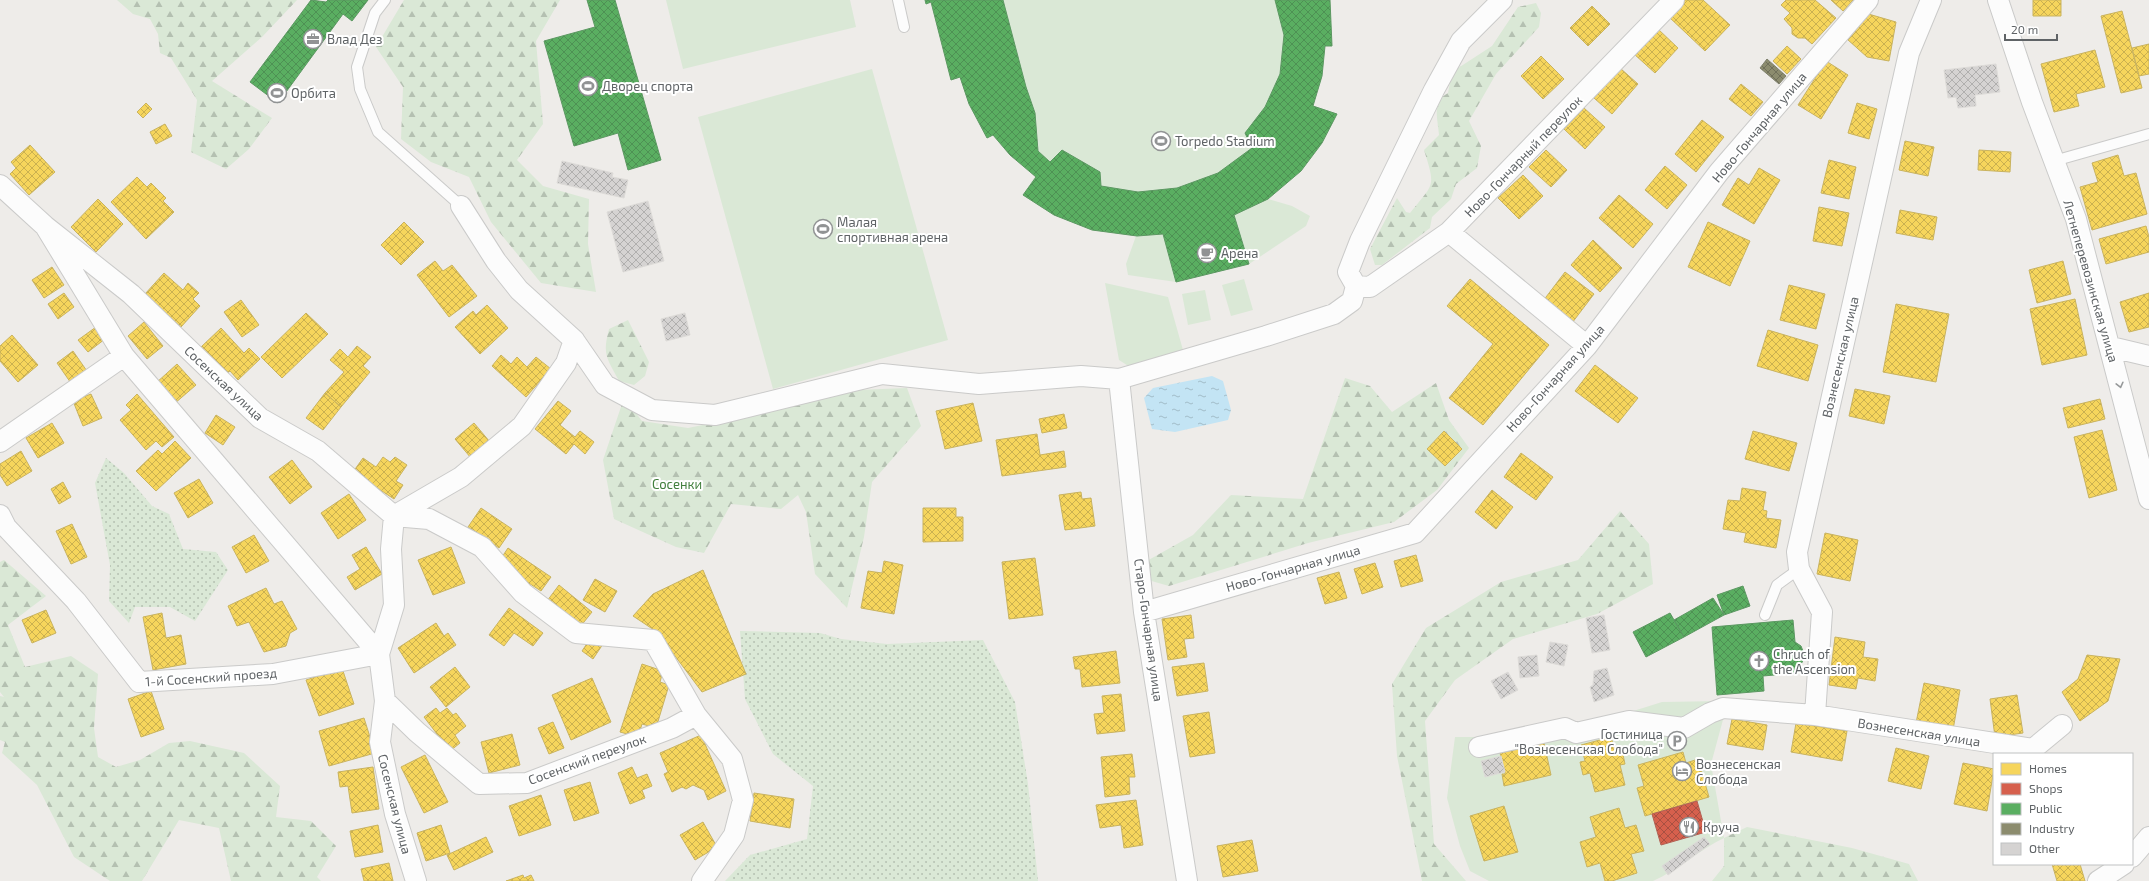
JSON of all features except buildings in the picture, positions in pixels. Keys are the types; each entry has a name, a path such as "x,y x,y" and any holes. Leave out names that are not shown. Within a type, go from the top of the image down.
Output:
{"street":[{"path":"461,206 496,261 520,290 574,340 605,385 652,410 679,414 715,415 882,374 979,384 1080,376 1119,379 1266,336 1334,314 1352,301 1356,286 1348,272 1358,248 1434,90 1460,41 1502,0"},
{"name":"Ново-Гончарный переулок","path":"1356,286 1370,287 1449,232 1674,0"},
{"name":"Ново-Гончарная улица","path":"1144,612 1415,533 1587,346 1720,172 1868,0"},
{"name":"Вознесенская улица","path":"1815,715 1822,612 1799,569 1797,552 1907,61 1931,0"},
{"name":"Летнеперевозинская улица","path":"1998,0 2029,96 2076,219 2111,347 2149,499"},
{"name":"Сосенская улица","path":"0,185 45,226 131,294 260,418 318,451 394,516 391,549 394,605 379,654 385,701 380,742 395,814 416,881"},
{"name":"Сосенская улица","path":"45,226 124,356 379,654"},
{"path":"1449,232 1587,346"},
{"path":"394,516 461,477 522,426 566,363 574,340"},
{"path":"2111,347 2149,356"},
{"path":"0,442 124,356"},
{"name":"Старо-Гончарная улица","path":"1119,379 1144,612 1187,881"},
{"name":"1-й Сосенский проезд","path":"0,515 6,527 76,601 139,682 273,674 379,654"},
{"path":"394,516 429,519 482,547 523,593 576,633 653,640 696,715 732,759 744,800 734,836 702,881"},
{"name":"Сосенский переулок","path":"385,701 417,732 479,784 527,783 672,728 696,715"},
{"name":"Вознесенская улица","path":"1479,747 1566,728 1576,732 1630,721 1684,728 1710,712 1723,708 1815,715 2033,749 2062,725"},
{"path":"2133,856 2149,837"},
{"path":"2098,881 2122,865"}],"lane":[{"path":"385,0 375,13 358,67 360,89 378,132 461,206"},
{"path":"898,0 904,27"},
{"path":"2054,161 2149,134"},
{"path":"1765,615 1777,585 1799,569"}],"green space":[{"path":"117,0 297,0 262,37 212,81 272,118 249,149 226,169 191,152 197,100 171,58 160,53 158,34 150,19 133,14"},
{"path":"404,0 560,0 536,41 543,124 517,160 543,186 589,199 588,244 596,292 541,283 491,222 469,177 431,162 401,139 403,87 376,47"},
{"path":"666,0 850,0 856,27 683,69"},
{"name":"Torpedo Stadium","path":"925,0 1330,0 1332,46 1325,46 1322,76 1313,106 1301,171 1268,199 1292,206 1310,216 1306,226 1249,264 1176,282 1128,275 1126,264 1136,236 1092,230 1054,215 1023,195 1035,176 1010,155 993,135 987,138 969,104 960,78 951,80 931,3 926,4"},
{"path":"1536,3 1541,13 1539,27 1496,74 1469,121 1481,146 1477,168 1456,184 1451,199 1432,217 1430,228 1382,265 1375,265 1370,249 1397,198 1406,212 1410,213 1428,190 1431,179 1424,150 1439,135 1437,106 1439,101 1448,93 1452,72 1492,46 1518,7"},
{"name":"Малая спортивная арена","path":"872,69 948,340 773,389 698,117"},
{"path":"1244,279 1253,310 1231,316 1222,285"},
{"path":"1105,283 1168,297 1183,350 1130,367 1119,360"},
{"path":"1205,290 1211,320 1188,325 1182,294"},
{"path":"628,320 649,362 645,376 634,385 619,381 609,361 606,351 609,329"},
{"path":"1345,378 1370,386 1392,412 1436,383 1449,420 1469,448 1437,490 1394,522 1308,543 1169,586 1148,580 1145,562 1193,535 1231,495 1303,499"},
{"name":"Сосенки","path":"907,388 921,426 872,482 864,537 847,608 815,574 806,512 798,495 781,509 731,504 704,553 676,547 614,519 603,460 624,398 642,421 688,428 751,415 833,391"},
{"path":"106,458 124,473 152,506 169,514 183,549 216,552 228,570 195,621 170,607 135,607 129,623 109,601 110,565 95,483"},
{"path":"1620,511 1649,544 1653,584 1597,614 1513,639 1455,680 1425,721 1434,844 1466,881 1422,881 1397,756 1392,684 1426,628 1501,582 1578,560"},
{"path":"4,560 46,596 8,625 25,667 71,656 98,674 94,728 98,757 116,767 140,760 169,743 190,741 244,753 280,786 276,817 311,821 336,846 317,877 321,881 231,881 219,828 179,820 142,881 110,881 74,857 37,785 2,753 5,742 0,740 0,696 4,697 0,692 0,562"},
{"path":"740,631 820,633 841,639 887,644 983,640 1015,702 1028,784 1038,881 725,881 750,855 807,839 813,786 773,754 745,699"},
{"path":"1723,701 1724,716 1711,764 1724,838 1653,881 1489,881 1470,871 1460,846 1447,798 1455,737 1478,737 1573,730 1662,702"},
{"path":"1747,827 1852,848 1909,864 1918,881 1712,881 1724,866 1724,838"}],"water":[{"path":"1212,376 1223,381 1231,410 1228,420 1175,432 1152,429 1144,398 1153,388"}],"place":[{"name":"Влад Дез","path":"313,39"},
{"name":"Дворец спорта","path":"588,86"},
{"name":"Орбита","path":"277,93"},
{"name":"Torpedo Stadium","path":"1161,141"},
{"name":"Малая спортивная арена","path":"823,229"},
{"name":"Арена","path":"1207,253"},
{"name":"Chruch of the Ascension","path":"1759,661"},
{"name":"Гостиница \"Вознесенская Слобода\"","path":"1677,741"},
{"name":"Вознесенская Слобода","path":"1682,771"},
{"name":"Круча","path":"1689,827"}]}
